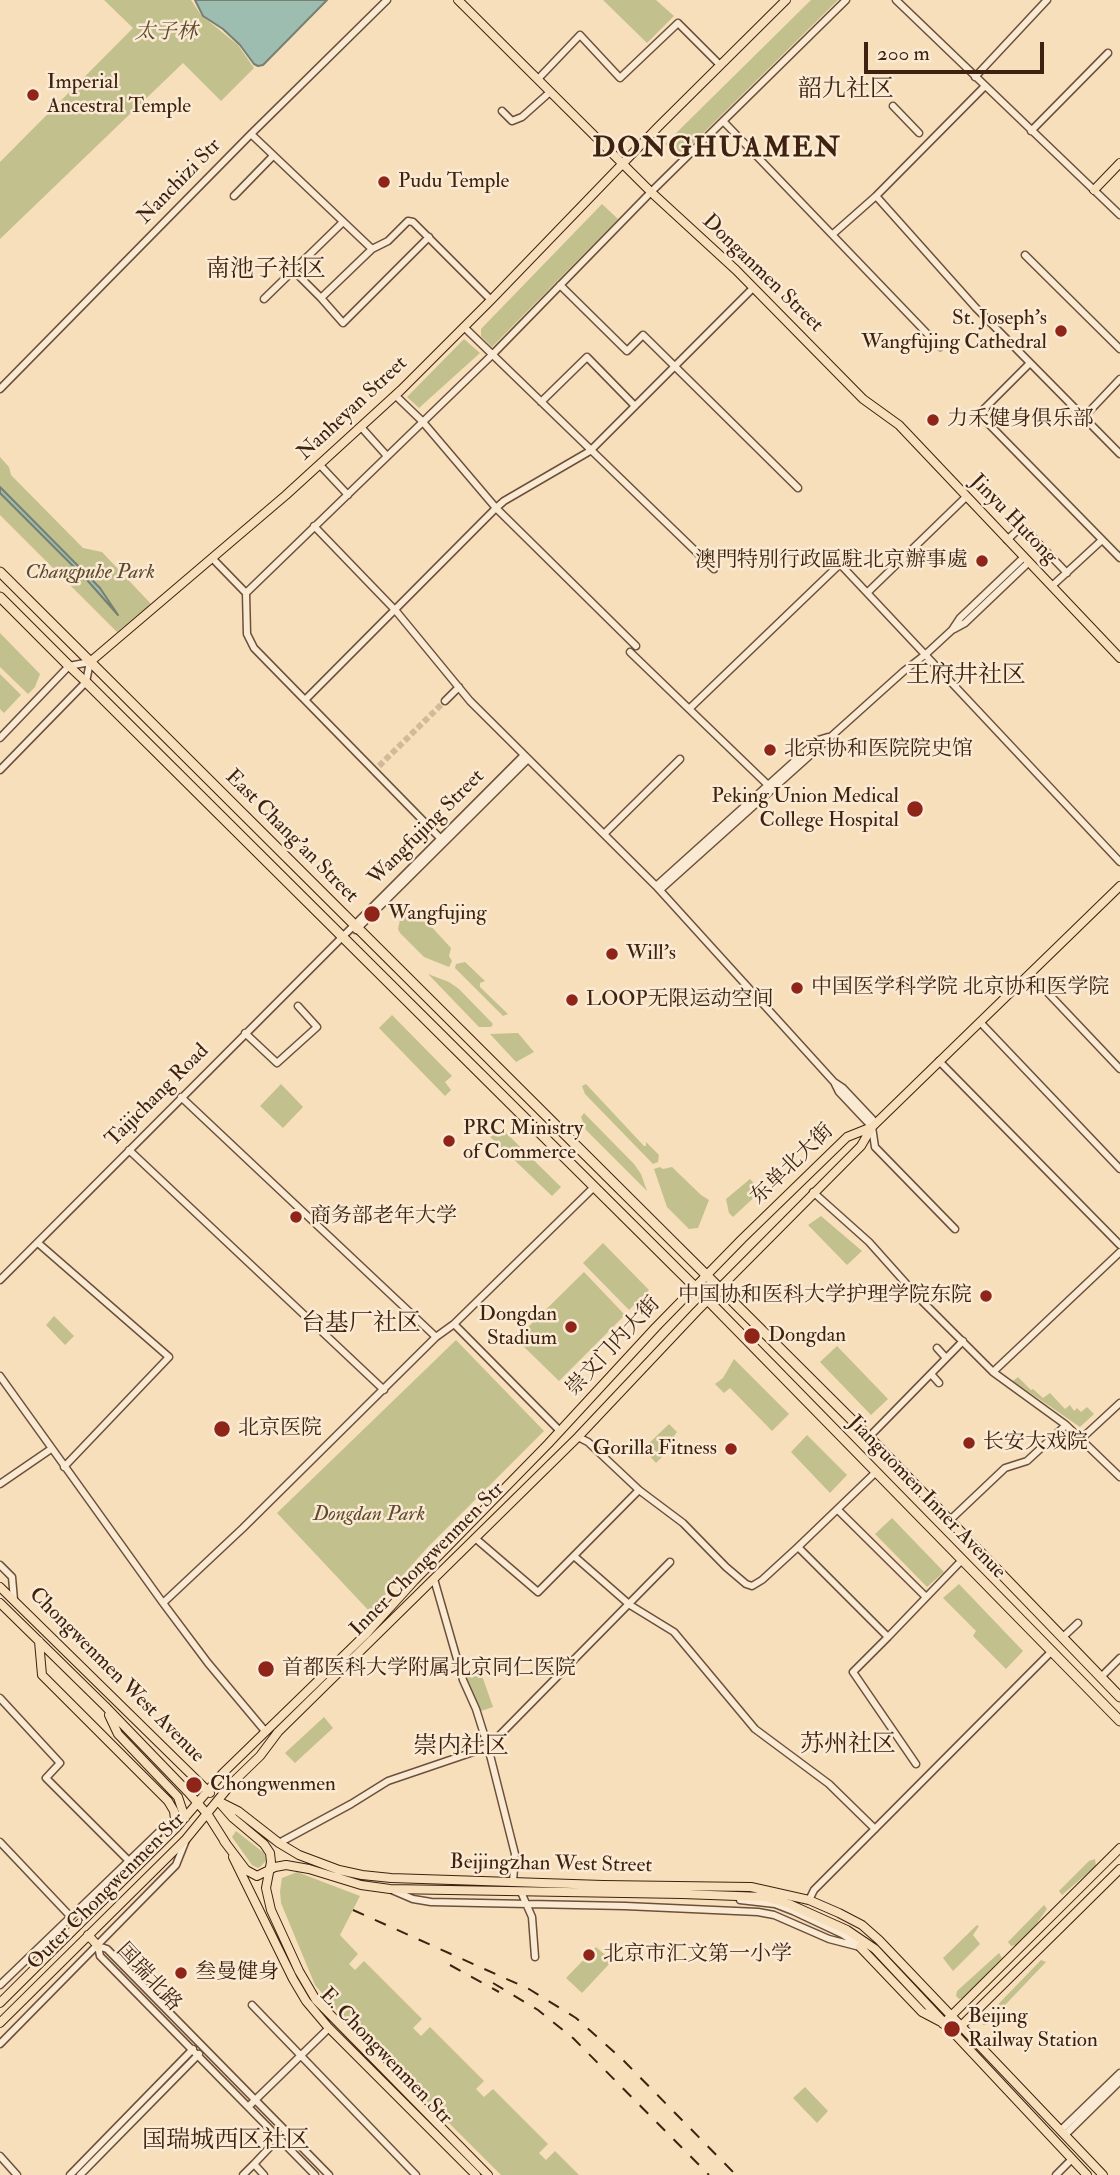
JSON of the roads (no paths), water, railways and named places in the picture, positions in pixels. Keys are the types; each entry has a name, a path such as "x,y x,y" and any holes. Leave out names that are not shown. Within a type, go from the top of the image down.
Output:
{"highway":[{"name":"East Chang'an Street","path":"0,572 720,1288"},
{"name":"East Chang'an Street","path":"0,597 69,666"},
{"name":"East Chang'an Street","path":"86,682 695,1287"},
{"name":"Jianguomen Inner Avenue","path":"695,1287 1120,1721"},
{"name":"Jianguomen Inner Avenue","path":"720,1288 869,1437 1120,1697"}],"main road":[{"name":"Donganmen Street","path":"458,0 863,399 877,409"},
{"name":"Nanheyan Street","path":"90,663 320,465 395,395 786,0"},
{"path":"1094,190 1120,163"},
{"name":"Jinyu Hutong","path":"877,409 899,425 1120,658"},
{"name":"East Chang'an Street","path":"69,666 86,682"},
{"path":"874,1125 1120,886"},
{"name":"东单北大街","path":"695,1287 847,1137 874,1125"},
{"name":"东单北大街","path":"708,1300 861,1146 874,1125"},
{"name":"崇文门内大街","path":"560,1431 695,1287"},
{"name":"崇文门内大街","path":"578,1437 708,1300"},
{"name":"Inner Chongwenmen Str","path":"208,1791 265,1731 365,1635 560,1431"},
{"name":"Inner Chongwenmen Str","path":"208,1815 278,1732 578,1437"},
{"name":"Chongwenmen West Avenue","path":"0,1587 218,1801"},
{"name":"Chongwenmen West Avenue","path":"0,1603 105,1706 198,1804 224,1841"},
{"path":"38,1641 42,1675 168,1801 174,1811 176,1828"},
{"path":"105,1706 118,1734 178,1797 186,1818"},
{"name":"Outer Chongwenmen Str","path":"0,2003 186,1818 208,1791"},
{"path":"218,1801 230,1816 267,1848 271,1858 266,1888 271,1910 299,1971 316,2000 488,2175"},
{"name":"Beijingzhan West Street","path":"218,1801 238,1811 299,1855 362,1875 513,1882 751,1887 808,1900 839,1913 862,1925 962,2025 1103,2175"},
{"name":"Outer Chongwenmen Str","path":"0,2023 208,1815"},
{"path":"224,1841 251,1874 257,1876 286,1865 361,1885 390,1889 765,1897 815,1914 865,1942 929,2006 1087,2175"},
{"name":"E. Chongwenmen Str","path":"224,1841 299,1991 329,2028 476,2175"},
{"path":"943,2024 1120,1848"},
{"path":"953,2034 1120,1869"},
{"path":"71,1917 78,1925"},
{"path":"88,1935 98,1946"},
{"path":"860,1947 922,2012 943,2024"}],"street":[{"name":"Nanchizi Str","path":"0,389 387,0"},
{"path":"246,593 492,355 846,0"},
{"path":"896,0 1120,215"},
{"path":"975,77 1048,0"},
{"path":"538,79 580,35 620,78 678,23 720,65"},
{"path":"1031,131 1108,53"},
{"path":"833,234 876,196 985,86"},
{"path":"502,111 512,121 523,117 550,92"},
{"path":"893,106 919,133"},
{"path":"724,122 940,347"},
{"path":"251,134 372,249"},
{"path":"234,196 273,156"},
{"path":"876,196 976,307 1120,454"},
{"path":"321,298 372,249 388,241 408,221 413,222 429,237 491,300"},
{"path":"264,299 343,222"},
{"path":"293,270 344,323 429,237"},
{"path":"1025,256 1120,349"},
{"path":"561,285 627,351 643,335 798,488"},
{"path":"305,701 496,508 590,451 753,288"},
{"path":"464,327 714,569"},
{"path":"541,402 587,357 635,406"},
{"path":"1030,363 979,414 1120,558"},
{"path":"1084,417 1120,379"},
{"path":"395,395 422,421 496,508 636,646"},
{"path":"360,427 387,456"},
{"path":"320,465 348,495"},
{"path":"867,592 966,497"},
{"path":"314,526 396,611 470,701 658,888 834,1082 839,1092 874,1125 875,1147 955,1229"},
{"path":"1007,540 1022,526 1067,573"},
{"path":"1052,586 1102,541"},
{"path":"212,558 246,593 248,640 441,839"},
{"path":"658,888 904,671 952,630 965,623 1026,559"},
{"path":"689,709 840,564 1120,862"},
{"path":"630,652 770,787"},
{"path":"0,738 69,666 90,663 86,682 0,770"},
{"path":"445,701 459,687"},
{"name":"Wangfujing Street","path":"357,927 526,757"},
{"name":"Wangfujing Street","path":"357,927 441,839 526,757"},
{"path":"604,834 680,760"},
{"path":"341,937 357,927"},
{"name":"Taijichang Road","path":"0,1280 341,937"},
{"path":"1030,974 1120,1069"},
{"path":"245,1033 277,1063 317,1027 298,1006"},
{"path":"980,1022 1120,1169"},
{"path":"939,1061 1120,1245"},
{"path":"181,1097 436,1337"},
{"path":"129,1150 384,1390"},
{"path":"163,1603 594,1187"},
{"path":"813,1192 869,1242 919,1298 993,1372 1066,1425 1120,1476"},
{"path":"38,1243 169,1357 64,1467"},
{"path":"993,1372 1120,1252"},
{"path":"454,1324 560,1431"},
{"path":"869,1437 963,1341"},
{"path":"937,1348 946,1358"},
{"path":"931,1374 939,1383"},
{"path":"0,1377 163,1603 208,1663 265,1731"},
{"path":"1081,1438 1120,1403"},
{"path":"949,1521 1005,1468 1027,1461 1066,1425"},
{"path":"578,1437 588,1442 639,1490 683,1523 726,1567 751,1586 762,1580 876,1472"},
{"path":"0,1484 51,1450"},
{"path":"475,1538 538,1592 639,1490"},
{"path":"838,1510 926,1597"},
{"path":"798,1547 888,1637"},
{"path":"574,1556 630,1605 674,1632 755,1729 829,1784 875,1829"},
{"path":"916,1764 853,1672 962,1560"},
{"path":"279,1843 388,1781 488,1747 670,1562"},
{"path":"0,1565 12,1577 14,1600"},
{"path":"434,1578 463,1680 488,1747 514,1854 513,1882"},
{"path":"1063,1637 1078,1623"},
{"path":"808,1900 814,1890 1052,1651"},
{"path":"1101,1677 1120,1658"},
{"path":"0,1698 60,1763 46,1778 128,1860"},
{"path":"0,1986 160,1830 176,1828"},
{"path":"0,2044 176,1865 186,1839"},
{"path":"0,1842 71,1917"},
{"path":"390,1889 414,1899 431,1902 758,1912 774,1915 829,1939 860,1947"},
{"path":"521,1892 532,1917 535,1957"},
{"path":"619,1894 730,1899 775,1904 820,1923 860,1947"},
{"name":"国瑞北路","path":"315,2175 100,1956 98,1946 107,1949 330,2175"},
{"path":"252,2005 416,2175"},
{"path":"249,2106 329,2028"},
{"path":"70,2175 192,2049 202,2045"},
{"path":"80,2175 198,2055 202,2045"},
{"path":"1063,2132 1120,2073"},
{"path":"1063,2132 1120,2081"},
{"path":"243,2175 270,2147"},
{"path":"0,2156 17,2175"},
{"path":"1056,2175 1072,2159"},
{"path":"254,2164 264,2175"}],"tunnel":[{"path":"379,766 445,701"}],"railway":[{"path":"353,1910 529,1989 576,2018 624,2061 736,2175"},
{"path":"450,1965 499,1992"},
{"path":"493,1983 538,2010 573,2038 709,2175"}],"place":[{"name":"Imperial Ancestral Temple","path":"33,95"},
{"name":"Pudu Temple","path":"384,182"},
{"name":"St. Joseph's Wangfujing Cathedral","path":"1061,331"},
{"name":"力禾健身俱乐部","path":"933,420"},
{"name":"澳門特別行政區駐北京辦事處","path":"982,561"},
{"name":"北京协和医院院史馆","path":"770,750"},
{"name":"Peking Union Medical College Hospital","path":"915,809"},
{"name":"Wangfujing","path":"372,914"},
{"name":"Will's","path":"612,954"},
{"name":"中国医学科学院 北京协和医学院","path":"797,988"},
{"name":"LOOP无限运动空间","path":"572,1000"},
{"name":"PRC Ministry of Commerce","path":"449,1141"},
{"name":"商务部老年大学","path":"296,1217"},
{"name":"中国协和医科大学护理学院东院","path":"986,1296"},
{"name":"Dongdan Stadium","path":"571,1327"},
{"name":"Dongdan","path":"752,1336"},
{"name":"北京医院","path":"222,1429"},
{"name":"长安大戏院","path":"969,1443"},
{"name":"Gorilla Fitness","path":"731,1449"},
{"name":"首都医科大学附属北京同仁医院","path":"266,1669"},
{"name":"Chongwenmen","path":"194,1785"},
{"name":"北京市汇文第一小学","path":"589,1955"},
{"name":"叁曼健身","path":"181,1973"},
{"name":"Beijing Railway Station","path":"952,2029"}],"district":[{"name":"韶九社区","path":"846,91"},
{"name":"DONGHUAMEN","path":"717,150"},
{"name":"南池子社区","path":"266,271"},
{"name":"王府井社区","path":"966,677"},
{"name":"台基厂社区","path":"361,1325"},
{"name":"苏州社区","path":"848,1746"},
{"name":"崇内社区","path":"461,1748"},
{"name":"国瑞城西区社区","path":"226,2142"}],"park label":[{"name":"太子林","path":"166,33"},
{"name":"Changpuhe Park","path":"90,573"},
{"name":"Dongdan Park","path":"369,1515"}]}
